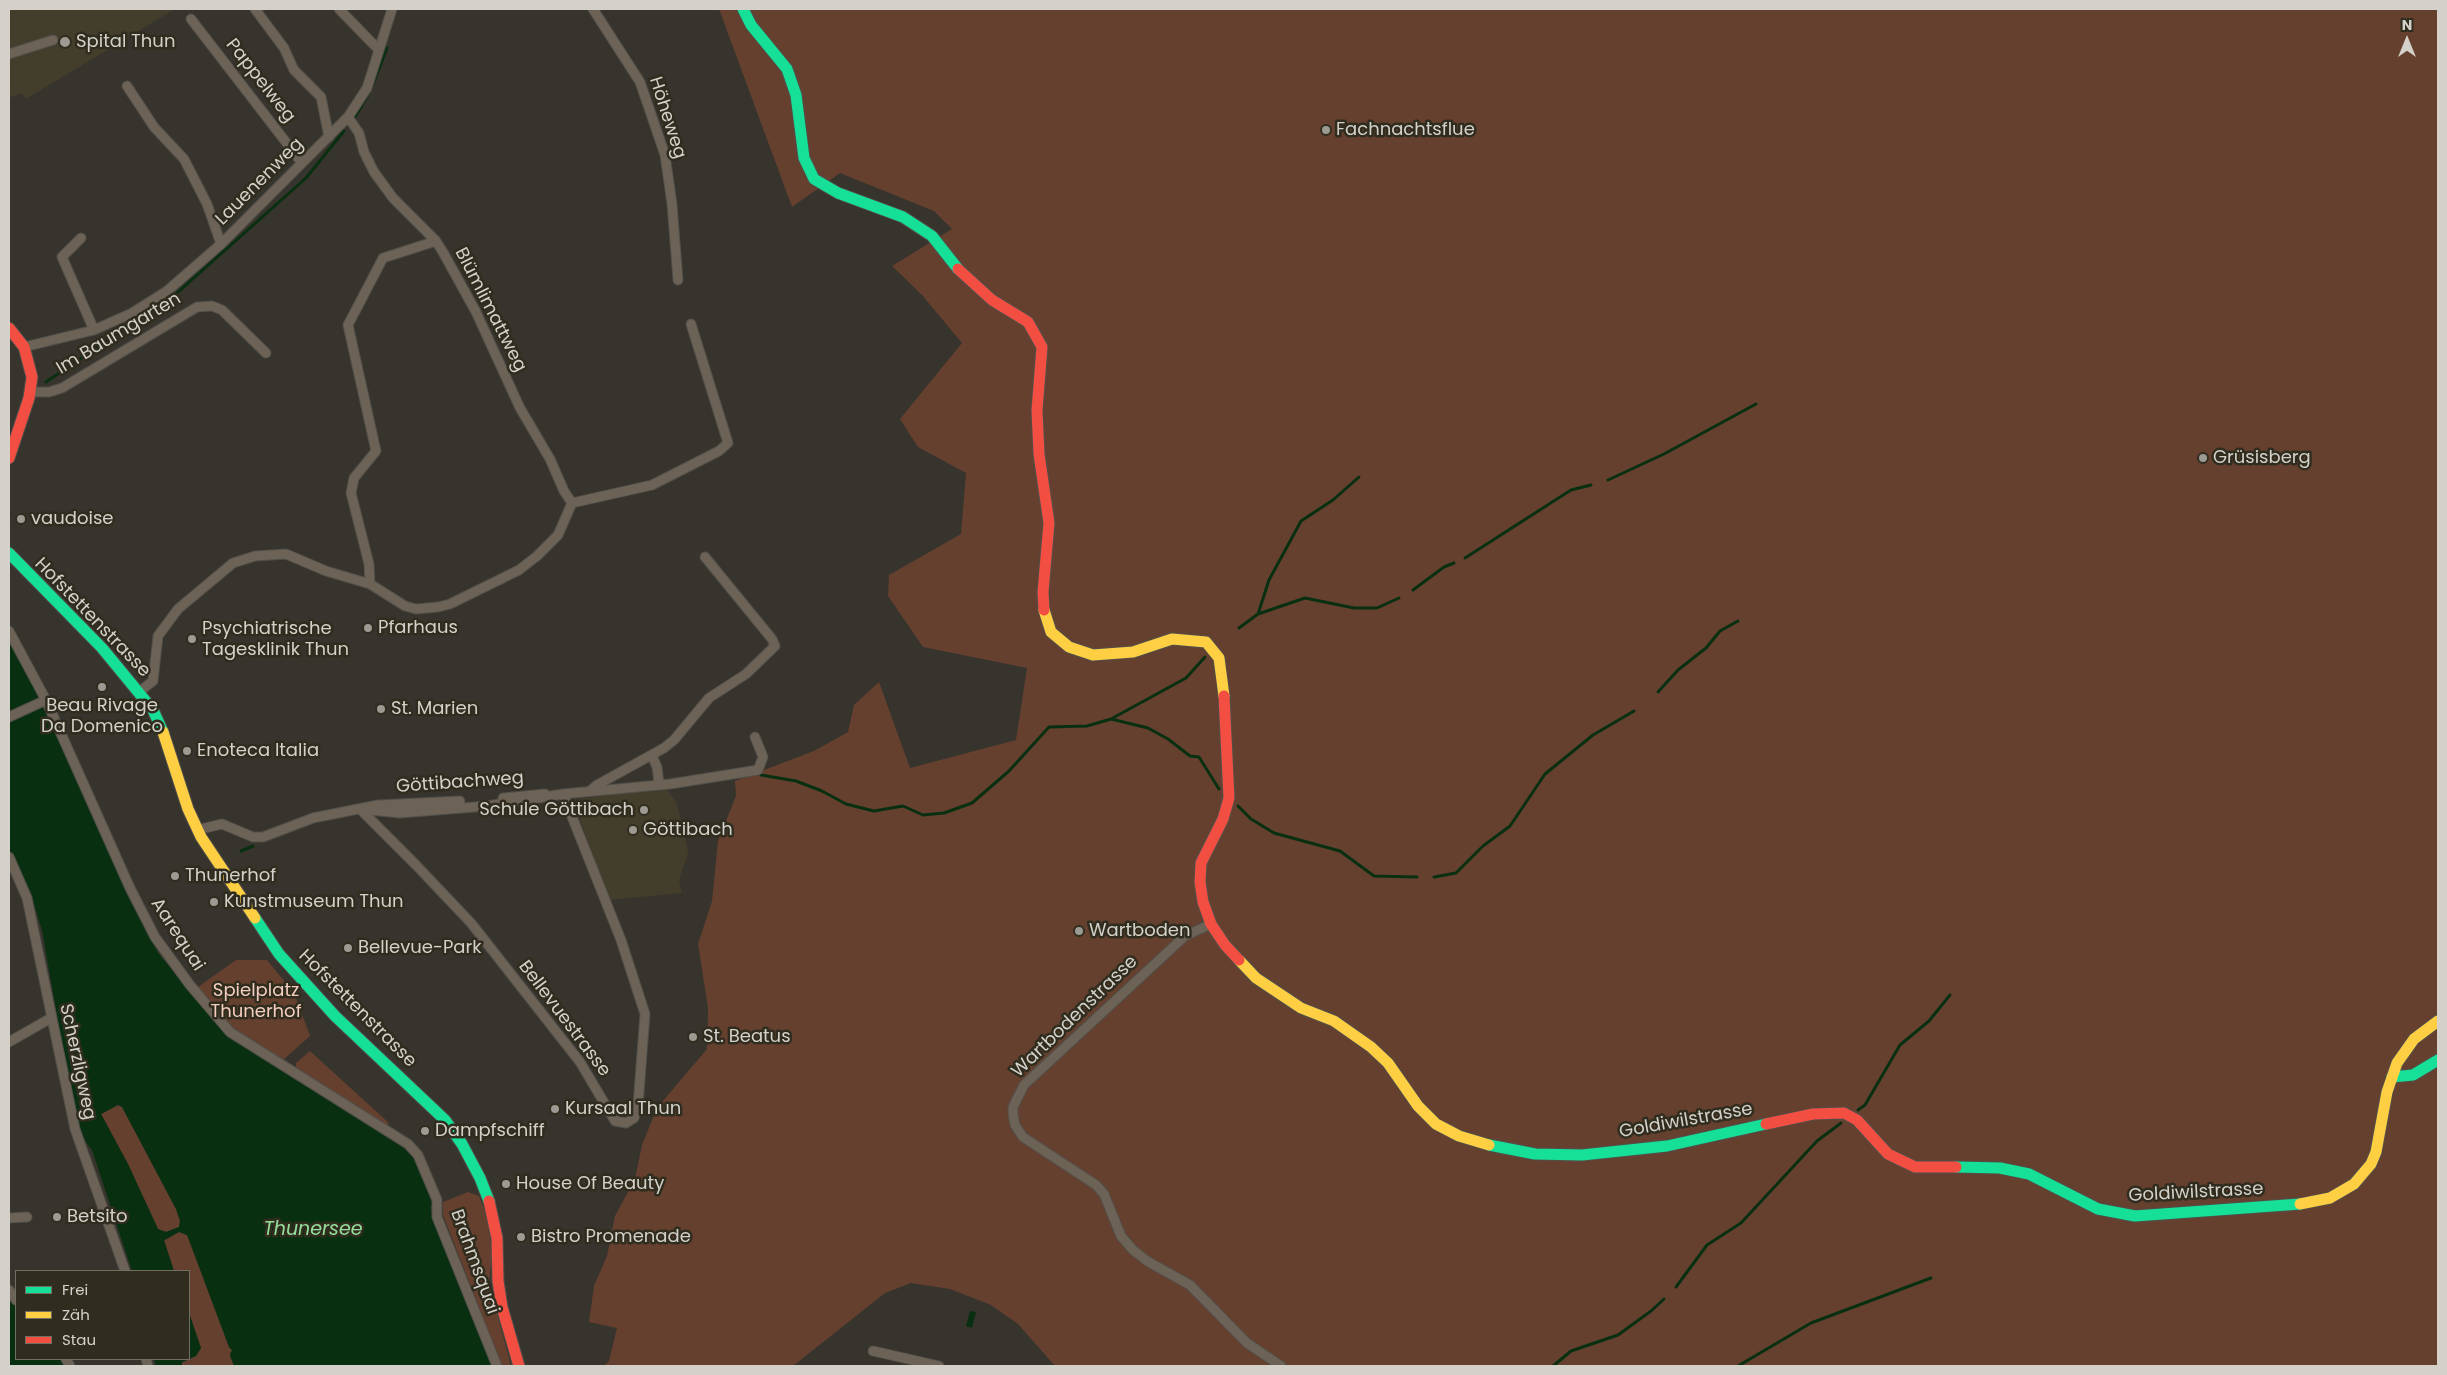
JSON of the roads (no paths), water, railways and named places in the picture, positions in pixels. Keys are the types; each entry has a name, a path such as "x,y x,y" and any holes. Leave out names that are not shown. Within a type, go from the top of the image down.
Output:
{"street":[{"path":"256,9 284,48 294,70 321,97 329,137"},
{"path":"339,9 379,50"},
{"name":"Lauenenweg","path":"24,347 94,330 132,313 167,291 221,244 348,117 367,88 392,9"},
{"name":"Höheweg","path":"593,9 640,82 665,155 672,204 678,280"},
{"name":"Goldiwilstrasse","path":"743,9 751,25 787,70 796,95 804,158 814,179 838,193 903,217 932,236 960,272 992,300 1028,322 1042,347 1037,410 1039,454 1050,523 1043,592 1044,616 1051,632 1069,647 1093,655 1133,652 1172,639 1191,639 1206,642 1219,658 1223,678 1229,798 1223,819 1201,863 1200,882 1203,902 1211,924 1225,945 1256,978 1301,1008 1334,1021 1371,1047 1388,1063 1418,1106 1436,1124 1459,1136 1534,1154 1582,1155 1667,1146 1828,1112 1844,1113 1857,1120 1888,1154 1916,1167 2000,1168 2029,1174 2080,1201 2116,1214 2135,1216 2262,1208 2300,1204 2330,1198 2354,1184 2371,1164 2376,1152 2385,1100 2397,1063 2414,1039 2438,1020"},
{"name":"Pappelweg","path":"192,19 302,163"},
{"path":"9,54 53,40"},
{"path":"127,86 154,127 184,159 207,204 221,244"},
{"name":"Blümlimattweg","path":"348,117 359,132 364,152 374,172 393,198 436,241 461,284 520,408 550,459 564,491 572,503"},
{"path":"80,238 62,257 94,330"},
{"path":"370,584 369,564 350,493 354,478 376,451 348,325 383,258 436,241"},
{"name":"Im Baumgarten","path":"30,392 49,392 62,388 197,307 212,306 222,310 266,353"},
{"path":"139,692 152,681 158,636 178,610 233,563 255,556 286,554 326,571 370,584 405,606 426,609 450,604 519,570 537,556 558,535 572,503 652,485 719,451 728,443 691,324"},
{"path":"9,328 24,347 31,367 30,392 9,458"},
{"name":"Hofstettenstrasse","path":"9,553 77,621 139,692 152,710 163,732 198,830 279,954 298,978 335,1016 445,1120 462,1144 480,1178 491,1208 497,1238 498,1281 502,1307 519,1366"},
{"name":"Göttibachweg","path":"590,791 597,785 652,756 674,740 709,698 746,674 774,646 772,639 705,557"},
{"name":"Aarequai","path":"9,631 134,896 155,937 190,985 230,1032 408,1144 418,1155 424,1168"},
{"path":"9,718 43,701"},
{"name":"Göttibachweg","path":"198,830 222,824 253,837 263,837 313,818 360,809 400,813 496,805 563,794 758,770 763,757 755,737"},
{"path":"652,756 657,767 659,783"},
{"name":"Bellevuestrasse","path":"360,809 471,923 571,1049 615,1120 626,1123 634,1118 638,1105 645,1014 621,940 563,794"},
{"name":"Scherzligweg","path":"9,857 27,898 75,1130 125,1270"},
{"name":"Wartbodenstrasse","path":"1211,924 1185,936 1024,1085 1013,1107 1013,1114 1015,1125 1023,1137 1096,1185 1104,1194 1121,1236 1133,1250 1147,1261 1190,1285 1247,1343 1281,1366"},
{"path":"9,1042 51,1018"},
{"path":"2392,1077 2414,1075 2438,1060"},
{"name":"Brahmsquai","path":"424,1168 437,1200 437,1216 497,1366"},
{"path":"9,1218 27,1217"},
{"path":"873,1351 939,1366"}],"water":[{"name":"Thunersee","path":"9,640 16,650 158,953 202,1006 241,1043 413,1153 434,1205 430,1207 493,1366 234,1366 230,1354 232,1350 229,1347 187,1235 179,1232 164,1240 174,1270 132,1270 92,1150 82,1137 70,1090 42,930 30,892 9,849","holes":["118,1105 122,1107 176,1209 180,1221 179,1227 166,1232 158,1229 128,1164 101,1114"]},
{"path":"9,1295 15,1304 15,1360 62,1360 65,1366 9,1366"},
{"path":"970,1311 976,1312 972,1328 966,1326"},
{"path":"190,1316 201,1348 196,1356 190,1359"},
{"path":"154,1360 187,1360 182,1362 182,1366 156,1366"}],"waterway":[{"path":"371,89 387,48"},
{"path":"355,117 368,95"},
{"path":"46,382 177,293 306,178 344,131"},
{"path":"1608,480 1664,454 1756,404"},
{"path":"1258,614 1269,580 1301,521 1333,500 1359,477"},
{"path":"1465,558 1571,490 1591,485"},
{"path":"1413,590 1444,567 1454,563"},
{"path":"1239,628 1258,614 1305,598 1354,608 1377,608 1399,598"},
{"path":"1658,692 1678,670 1706,648 1720,631 1738,621"},
{"path":"1111,719 1186,678 1205,657"},
{"path":"1434,877 1456,873 1483,846 1510,826 1545,774 1593,735 1634,711"},
{"path":"761,775 796,781 822,791 846,804 874,811 903,806 923,815 944,813 972,803 1009,771 1049,727 1087,726 1111,719 1148,728 1168,739 1190,756 1199,757 1219,789"},
{"path":"1238,806 1251,819 1274,833 1340,851 1374,876 1417,877"},
{"name":"Göttibach","path":"241,851 253,846"},
{"path":"1858,1110 1865,1105 1900,1045 1929,1021 1950,995"},
{"path":"1676,1287 1707,1245 1741,1223 1817,1141 1841,1123"},
{"path":"1738,1366 1811,1323 1931,1278"},
{"path":"1553,1366 1571,1351 1618,1335 1664,1299"}],"place":[{"name":"Spital Thun","path":"65,42"},
{"name":"Fachnachtsflue","path":"1326,130"},
{"name":"Grüsisberg","path":"2203,458"},
{"name":"vaudoise","path":"21,519"},
{"name":"Pfarhaus","path":"368,628"},
{"name":"Psychiatrische Tagesklinik Thun","path":"192,639"},
{"name":"Beau Rivage Da Domenico","path":"102,687"},
{"name":"St. Marien","path":"381,709"},
{"name":"Enoteca Italia","path":"187,751"},
{"name":"Schule Göttibach","path":"644,810"},
{"name":"Göttibach","path":"633,830"},
{"name":"Thunerhof","path":"175,876"},
{"name":"Kunstmuseum Thun","path":"214,902"},
{"name":"Wartboden","path":"1079,931"},
{"name":"Bellevue-Park","path":"348,948"},
{"name":"St. Beatus","path":"693,1037"},
{"name":"Kursaal Thun","path":"555,1109"},
{"name":"Dampfschiff","path":"425,1131"},
{"name":"House Of Beauty","path":"506,1184"},
{"name":"Betsito","path":"57,1217"},
{"name":"Bistro Promenade","path":"521,1237"}],"park label":[{"name":"Spielplatz Thunerhof","path":"256,1001"}]}
